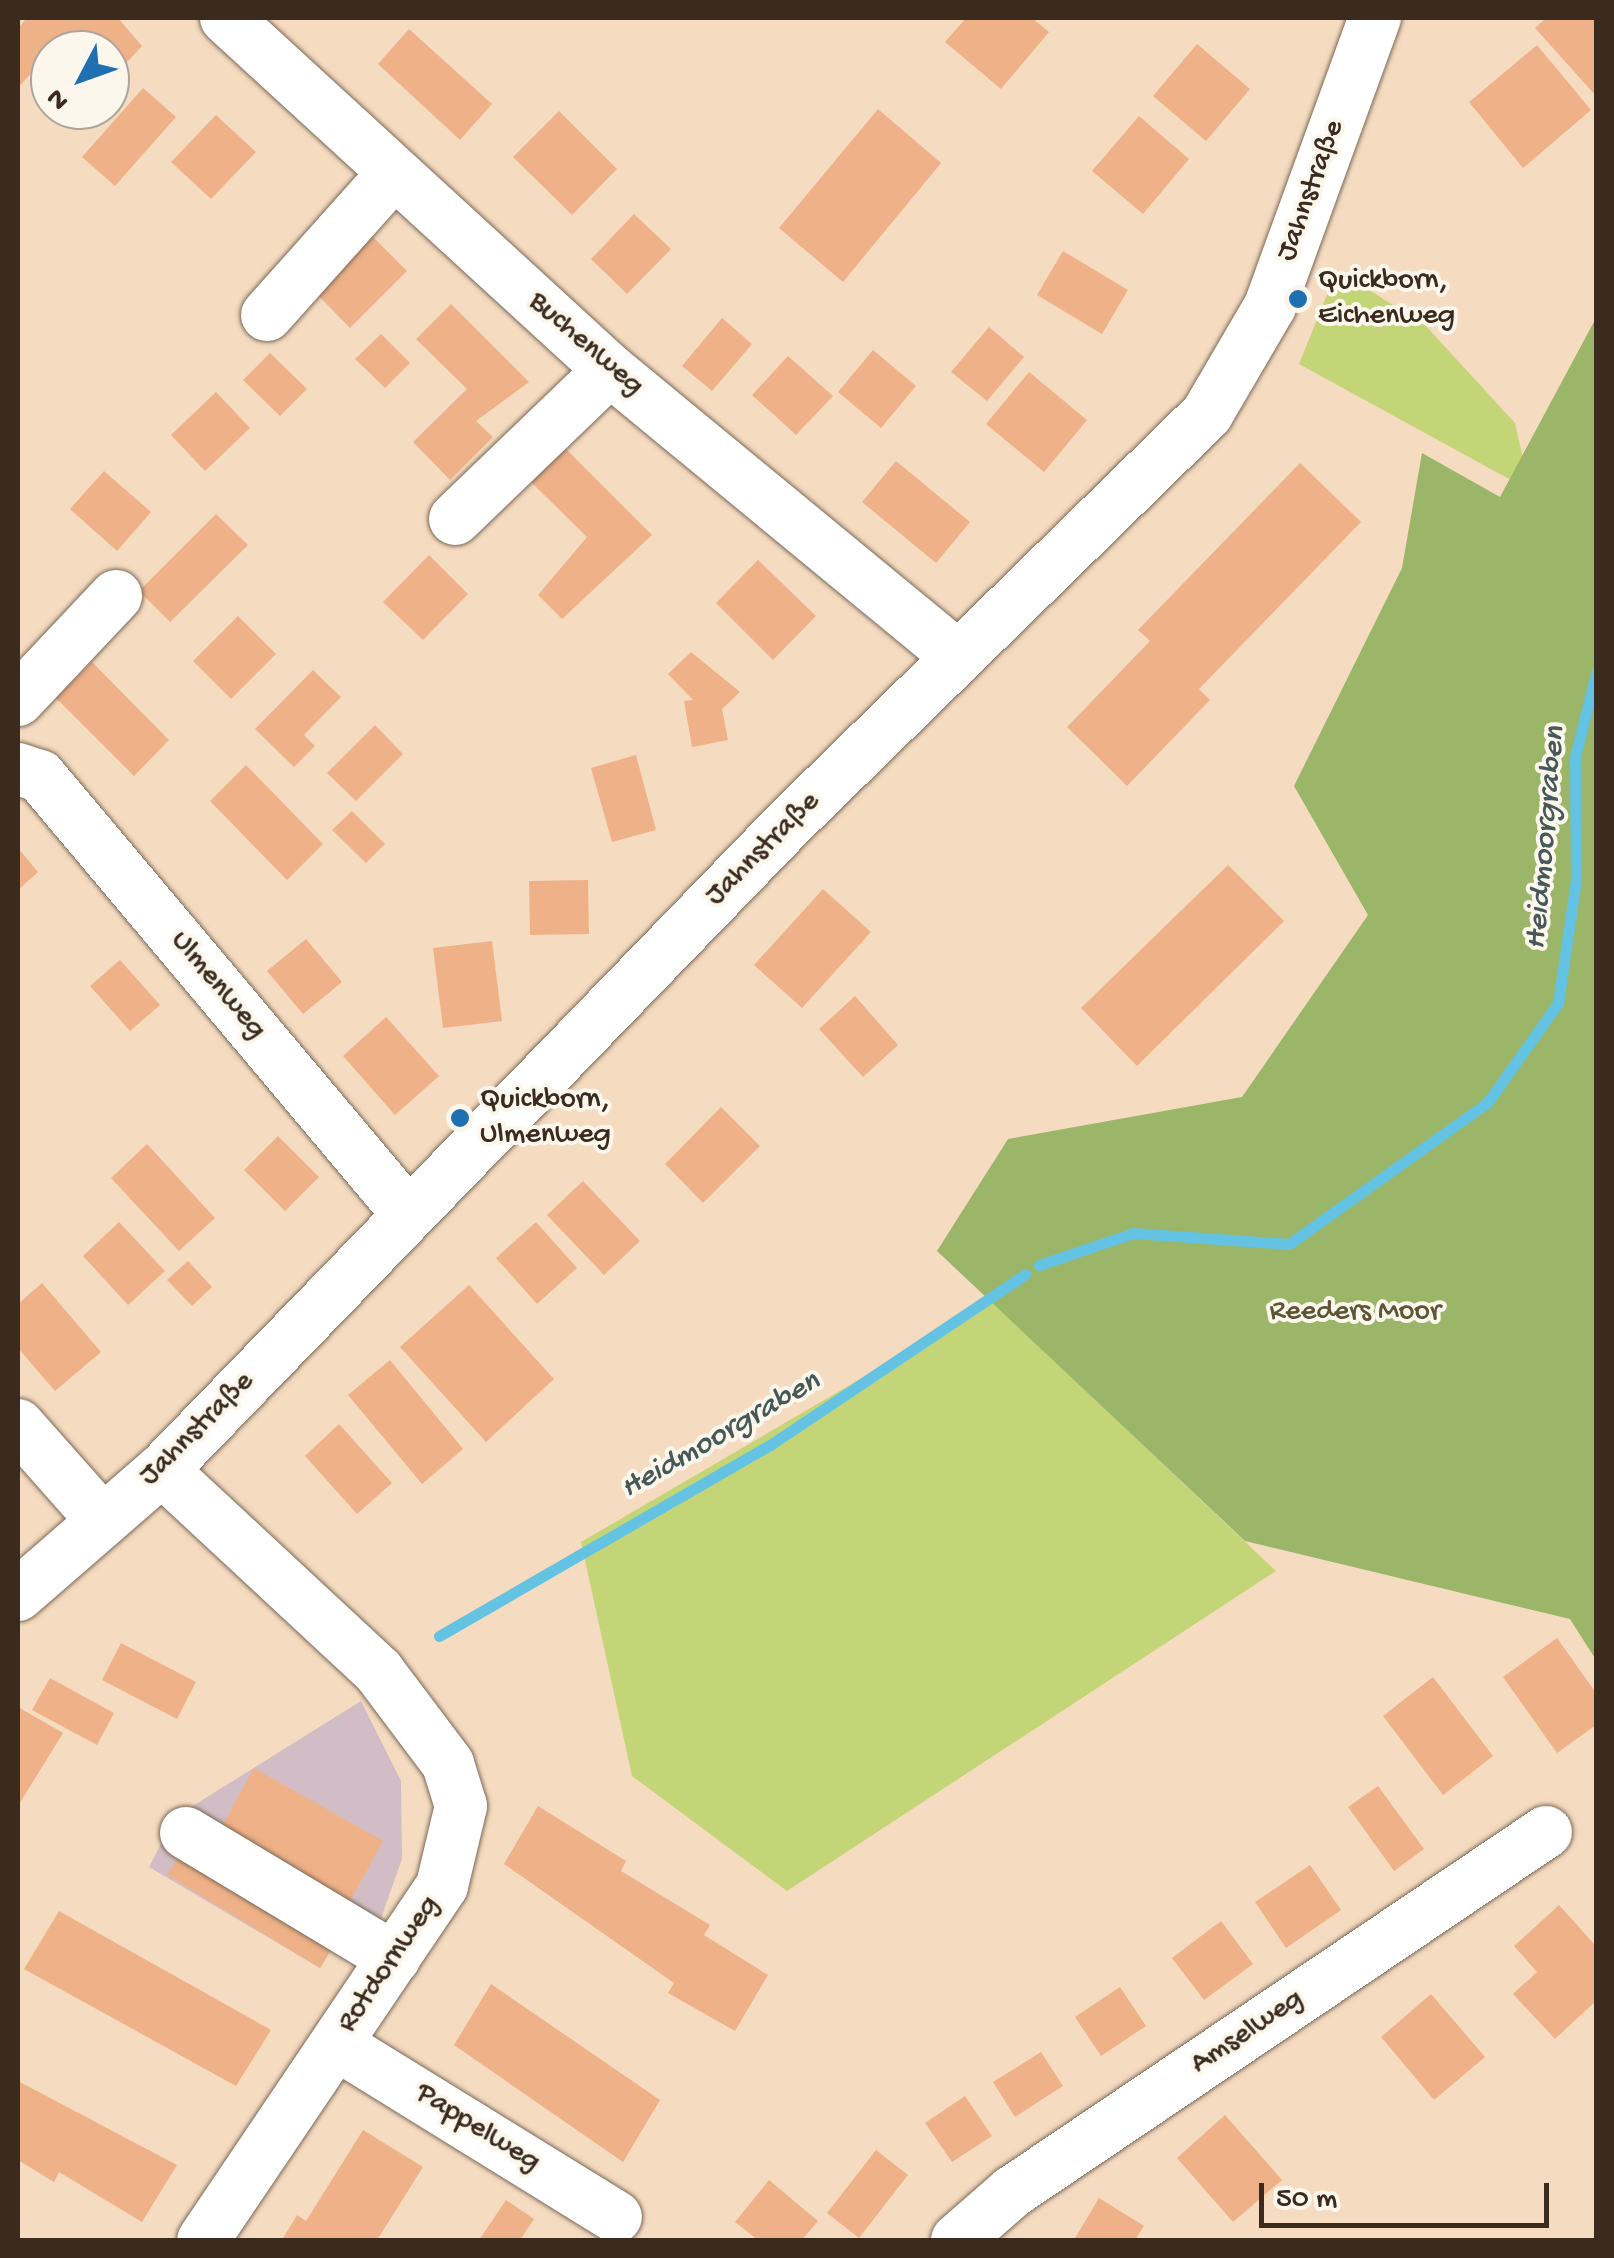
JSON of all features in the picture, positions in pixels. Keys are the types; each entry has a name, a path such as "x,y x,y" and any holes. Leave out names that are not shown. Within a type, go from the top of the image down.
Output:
{"street":[{"name":"Buchenweg","path":"226,18 610,370 958,657"},
{"name":"Jahnstraße","path":"18,1594 162,1470 408,1214 958,657 1207,414 1270,306 1375,18"},
{"path":"267,315 393,174"},
{"path":"455,519 610,370"},
{"path":"18,700 116,596"},
{"name":"Ulmenweg","path":"18,769 40,776 408,1214"},
{"path":"18,1425 103,1521"},
{"name":"Rotdornweg","path":"162,1470 379,1672 448,1764 462,1806 442,1886 203,2240"},
{"name":"Amselweg","path":"957,2240 1012,2192 1546,1832"},
{"path":"186,1834 268,1894 394,1958"},
{"name":"Pappelweg","path":"336,2044 616,2218"}],"shaded area":[{"path":"361,1701 401,1781 402,1859 379,1924 334,1945 320,1968 149,1867 175,1817"}],"green space":[{"path":"1337,270 1425,325 1515,423 1524,463 1509,479 1299,364"},
{"name":"Reeders Moor","path":"1596,318 1596,1660 1570,1619 1245,1541 937,1251 1008,1139 1242,1097 1368,915 1294,786 1402,568 1422,453 1500,497"},
{"path":"992,1302 1276,1571 787,1891 632,1776 581,1542"}],"building":[{"path":"27,18 118,18 128,30 30,30 30,74 18,88 18,28"},
{"path":"966,18 1032,18 1049,32 1001,89 945,42"},
{"path":"1546,18 1596,18 1596,96 1535,28"},
{"path":"409,29 492,104 460,140 378,64"},
{"path":"130,32 142,46 130,59"},
{"path":"1197,44 1250,89 1206,141 1153,96"},
{"path":"1537,45 1591,110 1523,168 1469,102"},
{"path":"143,88 176,117 115,186 82,157 106,130 130,130 130,103"},
{"path":"878,109 941,163 843,282 779,228"},
{"path":"559,111 617,169 572,215 513,157"},
{"path":"216,115 256,152 211,199 171,162"},
{"path":"1139,116 1189,159 1143,214 1092,171"},
{"path":"634,214 671,249 627,294 591,259"},
{"path":"365,229 407,271 350,328 309,286"},
{"path":"1063,251 1128,290 1102,334 1037,295"},
{"path":"451,304 529,382 476,421 493,437 450,480 413,442 467,389 416,339"},
{"path":"722,318 752,344 712,391 682,366"},
{"path":"989,327 1024,357 987,401 951,372"},
{"path":"381,334 410,363 385,388 355,359"},
{"path":"873,350 916,386 881,428 838,392"},
{"path":"270,353 307,389 280,416 243,380"},
{"path":"788,356 833,396 796,435 752,395"},
{"path":"1029,372 1087,420 1044,472 986,424"},
{"path":"216,392 250,428 205,471 171,435"},
{"path":"565,448 652,535 562,619 538,595 587,537 531,482"},
{"path":"896,461 970,522 936,563 862,502"},
{"path":"1300,463 1361,522 1199,689 1210,700 1127,786 1067,727 1150,641 1138,630"},
{"path":"104,471 151,512 117,551 70,509"},
{"path":"216,514 248,545 170,622 139,591"},
{"path":"429,555 468,594 423,640 383,602"},
{"path":"758,560 816,616 773,660 716,603"},
{"path":"238,616 276,654 231,699 193,661"},
{"path":"691,652 740,692 722,709 728,740 692,747 684,701 693,700 668,674"},
{"path":"92,662 169,740 134,776 56,698"},
{"path":"313,670 341,697 304,735 315,746 294,767 255,729"},
{"path":"375,725 403,754 356,801 327,773"},
{"path":"636,755 656,830 612,842 591,768"},
{"path":"246,765 323,844 287,880 210,801"},
{"path":"352,811 385,844 366,863 332,830"},
{"path":"18,848 38,872 18,890"},
{"path":"1228,865 1284,921 1137,1066 1081,1008"},
{"path":"588,880 589,934 530,935 529,881"},
{"path":"823,889 871,932 802,1008 754,965"},
{"path":"306,939 342,982 303,1014 267,971"},
{"path":"492,941 502,1021 443,1028 433,948"},
{"path":"120,960 160,1005 130,1031 90,986"},
{"path":"855,996 898,1045 863,1077 819,1029"},
{"path":"386,1017 439,1076 395,1115 343,1056"},
{"path":"721,1107 760,1146 703,1203 665,1164"},
{"path":"278,1136 319,1177 285,1211 244,1170"},
{"path":"147,1144 215,1218 179,1251 111,1178"},
{"path":"583,1181 640,1241 604,1275 547,1215"},
{"path":"119,1222 165,1271 128,1305 83,1256"},
{"path":"536,1222 577,1268 537,1304 496,1258"},
{"path":"188,1261 212,1287 192,1306 167,1280"},
{"path":"42,1283 101,1352 55,1391 18,1348 18,1304"},
{"path":"469,1285 554,1379 486,1442 400,1347"},
{"path":"390,1360 463,1449 422,1484 348,1395"},
{"path":"339,1424 392,1483 357,1514 305,1456"},
{"path":"1557,1638 1596,1693 1596,1725 1557,1753 1503,1677"},
{"path":"121,1643 196,1682 177,1719 102,1680"},
{"path":"1433,1677 1493,1756 1443,1795 1383,1716"},
{"path":"50,1678 114,1713 97,1745 32,1710"},
{"path":"18,1707 63,1733 18,1806"},
{"path":"254,1768 383,1841 350,1901 221,1828"},
{"path":"1378,1786 1424,1849 1394,1871 1348,1807"},
{"path":"538,1806 626,1861 621,1871 710,1925 704,1935 768,1975 735,2031 668,1993 674,1983 504,1864"},
{"path":"181,1853 334,1945 320,1968 167,1875"},
{"path":"1310,1865 1341,1910 1286,1948 1255,1902"},
{"path":"1559,1905 1596,1946 1596,2001 1555,2039 1513,1994 1537,1972 1514,1946"},
{"path":"59,1911 271,2030 236,2086 24,1969"},
{"path":"1221,1921 1253,1964 1204,2000 1172,1958"},
{"path":"491,1984 660,2100 623,2162 454,2045"},
{"path":"1120,1987 1146,2026 1101,2056 1075,2017"},
{"path":"1431,1994 1485,2057 1434,2100 1381,2037"},
{"path":"1041,2052 1063,2086 1015,2117 993,2082"},
{"path":"18,2081 177,2165 142,2222 59,2172 54,2182 18,2160"},
{"path":"965,2096 992,2136 952,2162 925,2123"},
{"path":"1225,2115 1282,2180 1233,2222 1177,2158"},
{"path":"363,2130 423,2167 377,2240 282,2240 297,2215 306,2221"},
{"path":"876,2150 908,2175 859,2238 827,2213"},
{"path":"769,2180 818,2221 802,2240 758,2240 735,2222"},
{"path":"1099,2198 1144,2226 1135,2240 1074,2240"},
{"path":"506,2200 534,2219 520,2240 479,2240"}],"waterway":[{"name":"Heidmoorgraben","path":"1039,1265 1133,1233 1289,1244 1487,1103 1558,1003 1576,880 1575,757 1596,673"},
{"name":"Heidmoorgraben","path":"439,1636 770,1445 1025,1274"}],"place":[{"name":"Quickborn, Eichenweg","path":"1298,299"},
{"name":"Quickborn, Ulmenweg","path":"460,1118"}]}
